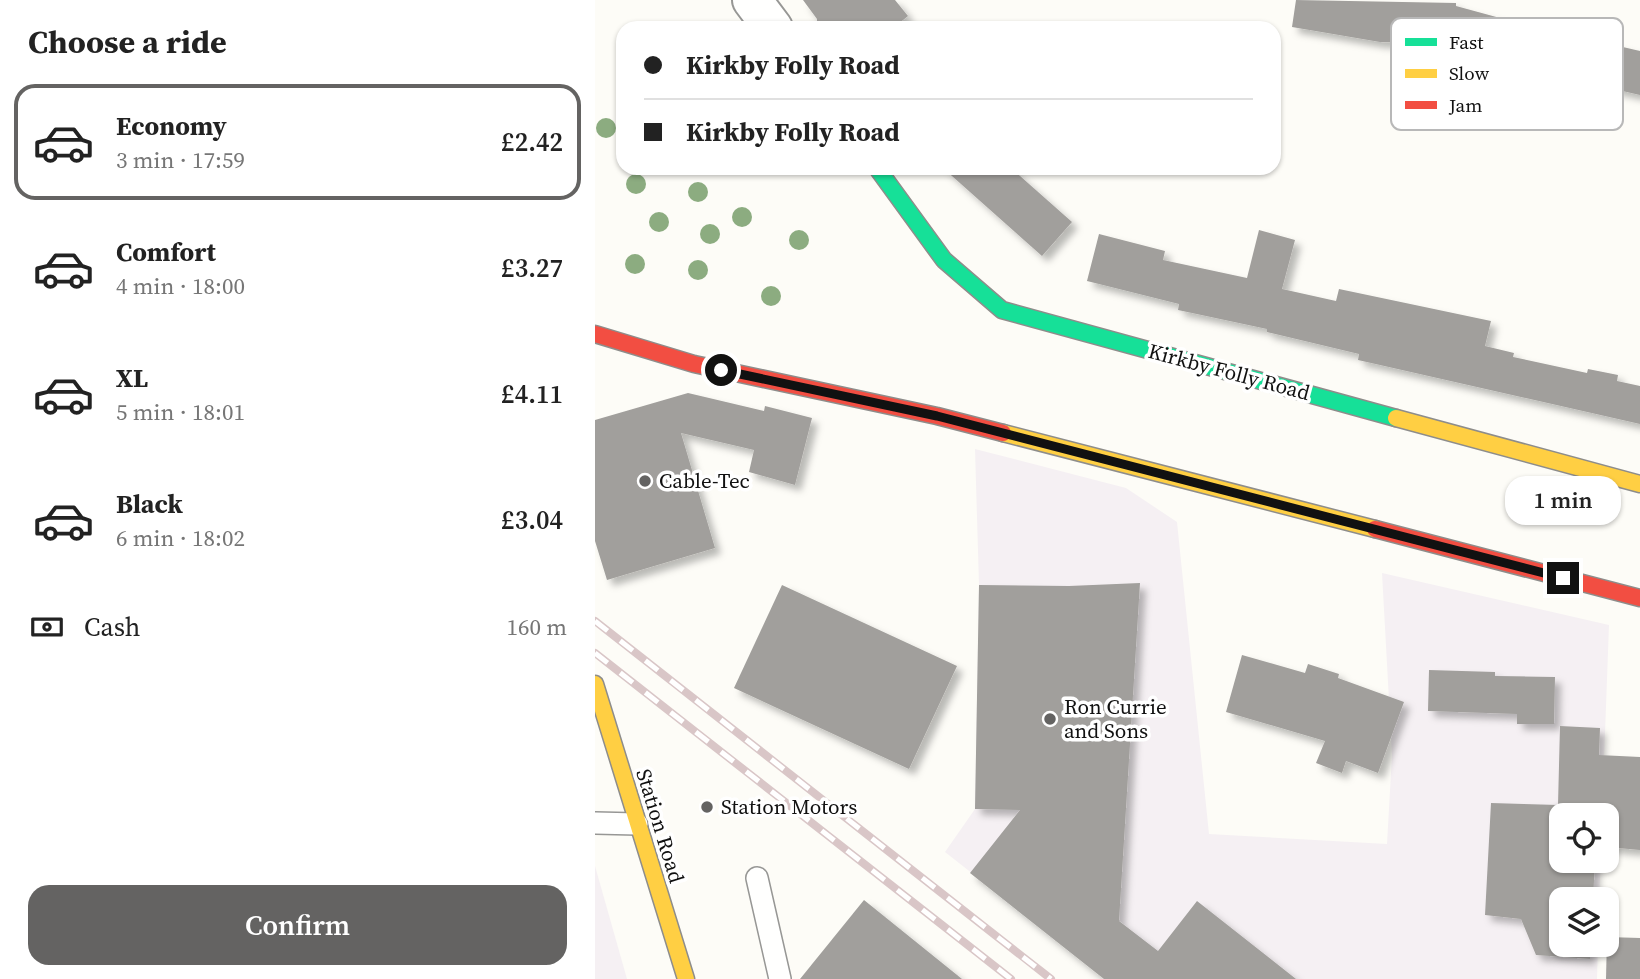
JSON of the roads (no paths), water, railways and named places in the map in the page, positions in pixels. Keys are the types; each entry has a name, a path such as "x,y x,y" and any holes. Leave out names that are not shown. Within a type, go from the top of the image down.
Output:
{"main road":[{"name":"Kirkby Folly Road","path":"882,175 944,260 1002,310 1640,484"},
{"path":"595,334 694,364 937,416 1640,598"},
{"name":"Station Road","path":"595,684 686,979"}],"street":[{"path":"753,0 768,21"}],"lane":[{"path":"595,822 637,824"},
{"path":"757,878 780,979"}],"railway":[{"path":"595,621 1051,979"},
{"path":"595,653 1011,979"}],"place":[{"name":"Cable-Tec","path":"645,481"},
{"name":"Ron Currie and Sons","path":"1050,719"},
{"name":"Station Motors","path":"707,807"}]}
